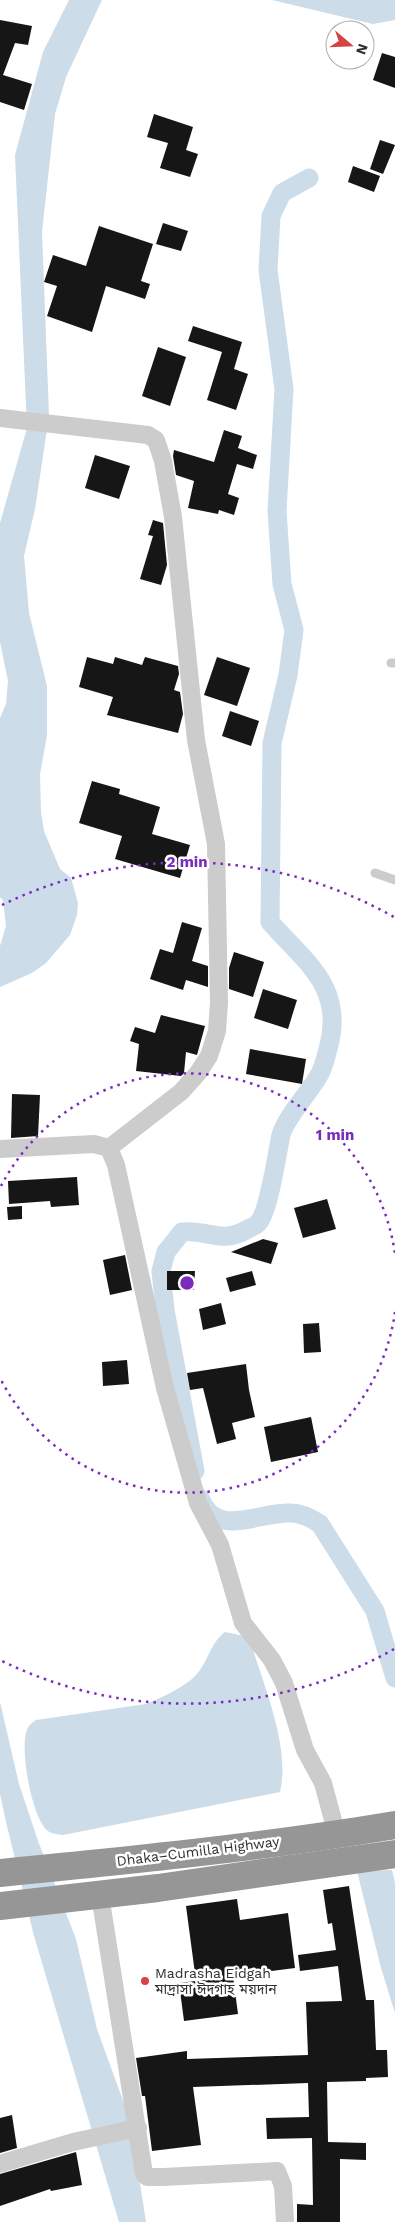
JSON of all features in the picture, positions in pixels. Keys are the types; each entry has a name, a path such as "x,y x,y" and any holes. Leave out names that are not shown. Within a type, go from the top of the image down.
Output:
{"highway":[{"name":"Dhaka–Cumilla Highway","path":"0,1873 77,1866 337,1835 395,1825"},
{"path":"1,1906 158,1888 395,1854"}],"street":[{"path":"1,418 148,435 156,440 163,461 173,517 196,740 216,844 219,1003 217,1031 209,1056 181,1092 109,1148"},
{"path":"0,1149 94,1144 109,1148"},
{"path":"109,1148 116,1165 165,1388 198,1503 220,1545 242,1623 272,1660 284,1683 305,1750 323,1783 337,1835"},
{"path":"89,1896 138,2128 144,2174 147,2177 277,2171 283,2186 286,2222"},
{"path":"0,2164 73,2142 138,2128"}],"lane":[{"path":"375,874 395,880"}],"water":[{"path":"69,0 102,0 66,77 55,114 42,232 49,416 35,509 24,556 29,613 47,686 47,735 40,774 41,812 44,831 60,869 71,878 78,903 77,915 70,935 46,963 32,973 0,987 0,946 6,926 3,900 0,897 0,718 6,704 8,681 0,642 0,523 27,428 15,155 43,52"},
{"path":"272,0 395,0 395,20 375,24 375,20 356,20"},
{"path":"225,1632 249,1637 274,1714 282,1755 280,1792 63,1835 48,1831 37,1813 28,1781 25,1737 30,1725 36,1720 146,1704 158,1699 178,1689 199,1672 215,1642"},
{"path":"0,1702 19,1784 38,1841 76,1939 97,2029 130,2120 146,2222 119,2222 34,1936 0,1794"},
{"path":"392,1870 395,1883 395,2013 381,1968 357,1871"}],"building":[{"path":"0,20 32,26 28,45 15,43 3,75 32,84 24,110 0,102"},
{"path":"382,53 395,57 395,88 373,80"},
{"path":"154,114 193,127 186,150 198,154 190,177 160,168 168,143 147,137"},
{"path":"380,140 395,145 383,174 370,169"},
{"path":"353,166 380,176 374,192 348,182"},
{"path":"163,223 188,231 181,251 156,244"},
{"path":"99,226 153,244 141,281 150,284 145,299 106,286 92,332 47,316 57,286 44,282 53,255 86,266"},
{"path":"193,326 242,342 234,369 248,374 236,410 207,400 222,352 188,341"},
{"path":"158,347 186,357 170,406 142,396"},
{"path":"224,430 242,436 238,448 257,455 253,469 237,464 228,494 239,498 234,515 219,510 218,514 188,508 194,481 176,475 174,450 214,462"},
{"path":"95,455 130,466 119,499 85,488"},
{"path":"153,520 163,523 167,565 161,585 140,579 153,536 148,535"},
{"path":"87,657 113,664 115,657 142,665 145,657 178,666 179,674 174,690 180,692 183,714 178,733 107,715 113,697 79,687"},
{"path":"217,657 250,668 237,706 204,695"},
{"path":"230,711 259,721 251,746 222,736"},
{"path":"92,781 120,789 119,794 160,807 152,834 190,845 180,878 115,859 122,836 79,823"},
{"path":"182,922 202,928 192,961 208,966 208,987 186,980 183,990 150,979 160,949 173,953"},
{"path":"234,952 264,962 253,997 229,989 229,968"},
{"path":"263,989 297,1000 288,1029 254,1018"},
{"path":"161,1015 205,1026 197,1055 186,1052 184,1073 181,1076 136,1071 139,1044 130,1041 135,1027 155,1033"},
{"path":"250,1049 306,1059 302,1084 246,1074"},
{"path":"12,1094 40,1095 38,1136 11,1138"},
{"path":"77,1177 79,1205 51,1207 50,1201 9,1204 8,1181"},
{"path":"327,1199 336,1229 303,1238 294,1208"},
{"path":"22,1206 22,1219 8,1220 7,1207"},
{"path":"263,1239 278,1243 271,1264 231,1252"},
{"path":"125,1255 132,1290 110,1295 103,1260"},
{"path":"167,1271 195,1271 194,1290 167,1290"},
{"path":"252,1271 256,1285 230,1292 226,1278"},
{"path":"221,1303 226,1324 203,1330 199,1309"},
{"path":"319,1323 321,1352 304,1353 303,1324"},
{"path":"127,1360 129,1384 103,1386 102,1362"},
{"path":"246,1364 255,1417 232,1423 236,1439 217,1444 203,1388 190,1390 187,1373"},
{"path":"311,1417 318,1452 271,1462 264,1427"},
{"path":"349,1886 366,2000 374,2000 376,2050 387,2050 388,2077 366,2078 366,2081 327,2082 328,2142 366,2143 366,2160 340,2159 340,2222 297,2222 297,2204 313,2205 312,2138 267,2139 266,2118 309,2117 308,2083 193,2087 201,2145 152,2151 145,2096 142,2096 136,2058 187,2051 187,2059 308,2055 306,2002 342,2001 338,1966 300,1971 298,1955 336,1950 332,1923 328,1924 323,1890"},
{"path":"237,1899 240,1920 288,1913 295,1968 233,1976 238,2014 184,2021 179,1983 196,1981 186,1906"},
{"path":"12,2115 17,2148 0,2153 0,2118"},
{"path":"76,2152 82,2185 51,2191 50,2189 0,2206 0,2174"}],"waterway":[{"path":"195,1471 165,1310 161,1271 166,1252 182,1232 230,1236 239,1234 258,1223 266,1207 281,1135 287,1121 322,1070 329,1045 332,1024 331,1006 326,990 318,976 308,962 270,922 272,743 288,675 294,630 282,584 277,511 284,389 268,270 271,216 282,193 309,178"},
{"path":"200,1498 207,1511 216,1518 227,1521 291,1513 306,1516 320,1524 375,1611 395,1678"}],"place":[{"name":"Madrasha Eidgah মাদ্রাসা ঈদগাহ ময়দান","path":"145,1981"}]}
